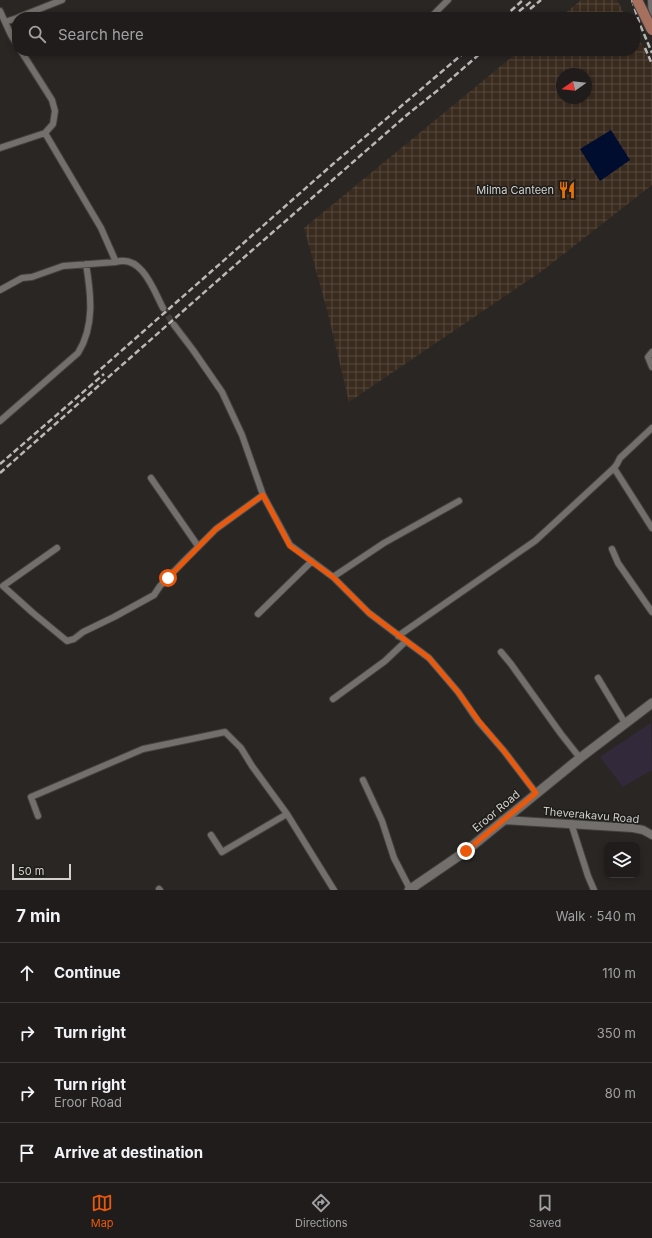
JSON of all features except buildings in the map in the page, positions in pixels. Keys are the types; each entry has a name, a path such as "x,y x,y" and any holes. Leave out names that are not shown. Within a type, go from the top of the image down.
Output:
{"highway":[{"path":"637,0 652,31"}],"main road":[{"name":"Eroor Road","path":"410,890 466,851 536,793 652,703"}],"street":[{"path":"31,12 62,0"},
{"path":"436,12 448,0"},
{"path":"651,0 652,31"},
{"path":"0,11 12,35"},
{"path":"5,22 12,19"},
{"path":"0,148 44,133 53,124 55,111 52,100 24,56"},
{"path":"44,133 101,228 116,262"},
{"path":"0,290 22,278 32,277 63,266 130,261 138,266 144,274 163,308"},
{"path":"0,421 78,353 82,347 90,317 90,295 86,264"},
{"path":"174,325 222,392 242,435 263,495 290,546 333,577 369,613 429,658 536,793"},
{"path":"652,352 648,357 652,367"},
{"path":"398,636 535,541 614,468 620,458 652,428"},
{"path":"614,468 652,528"},
{"path":"151,478 198,546"},
{"path":"57,548 4,586 33,613 67,641 74,639 83,632 154,595 160,586 216,529 263,495"},
{"path":"333,577 384,543 458,501"},
{"path":"612,549 618,563 652,612"},
{"path":"258,614 312,561"},
{"path":"333,699 385,661 406,641"},
{"path":"501,652 580,758"},
{"path":"598,678 625,723"},
{"path":"38,816 31,797 143,749 226,732 241,748 286,814 334,890"},
{"path":"363,780 382,821 394,858 410,890"},
{"path":"211,834 222,852 286,814"},
{"name":"Theverakavu Road","path":"503,820 633,828 643,830 652,835"},
{"path":"570,823 594,890"}],"shaded area":[{"path":"581,0 617,0 623,12 566,12"},
{"path":"640,41 652,62 652,185 542,271 349,402 327,310 304,228 513,56 640,56"},
{"path":"651,723 652,770 623,787 600,757"}],"water":[{"path":"611,130 630,160 600,181 580,149"}],"tunnel":[{"path":"163,308 174,325"}],"railway":[{"path":"510,12 523,0"},
{"path":"518,12 533,0"},
{"path":"530,9 541,0"},
{"path":"632,0 636,12"},
{"path":"640,24 652,53"},
{"path":"645,48 652,64"},
{"path":"94,375 333,164 460,56"},
{"path":"0,473 408,114 477,56"},
{"path":"0,464 104,374"}],"place":[{"name":"Milma Canteen","path":"567,190"}],"route":[{"path":"168,578 216,529 263,495 290,546 333,577 369,613 429,658 458,692 478,720 536,793 466,851"}]}
